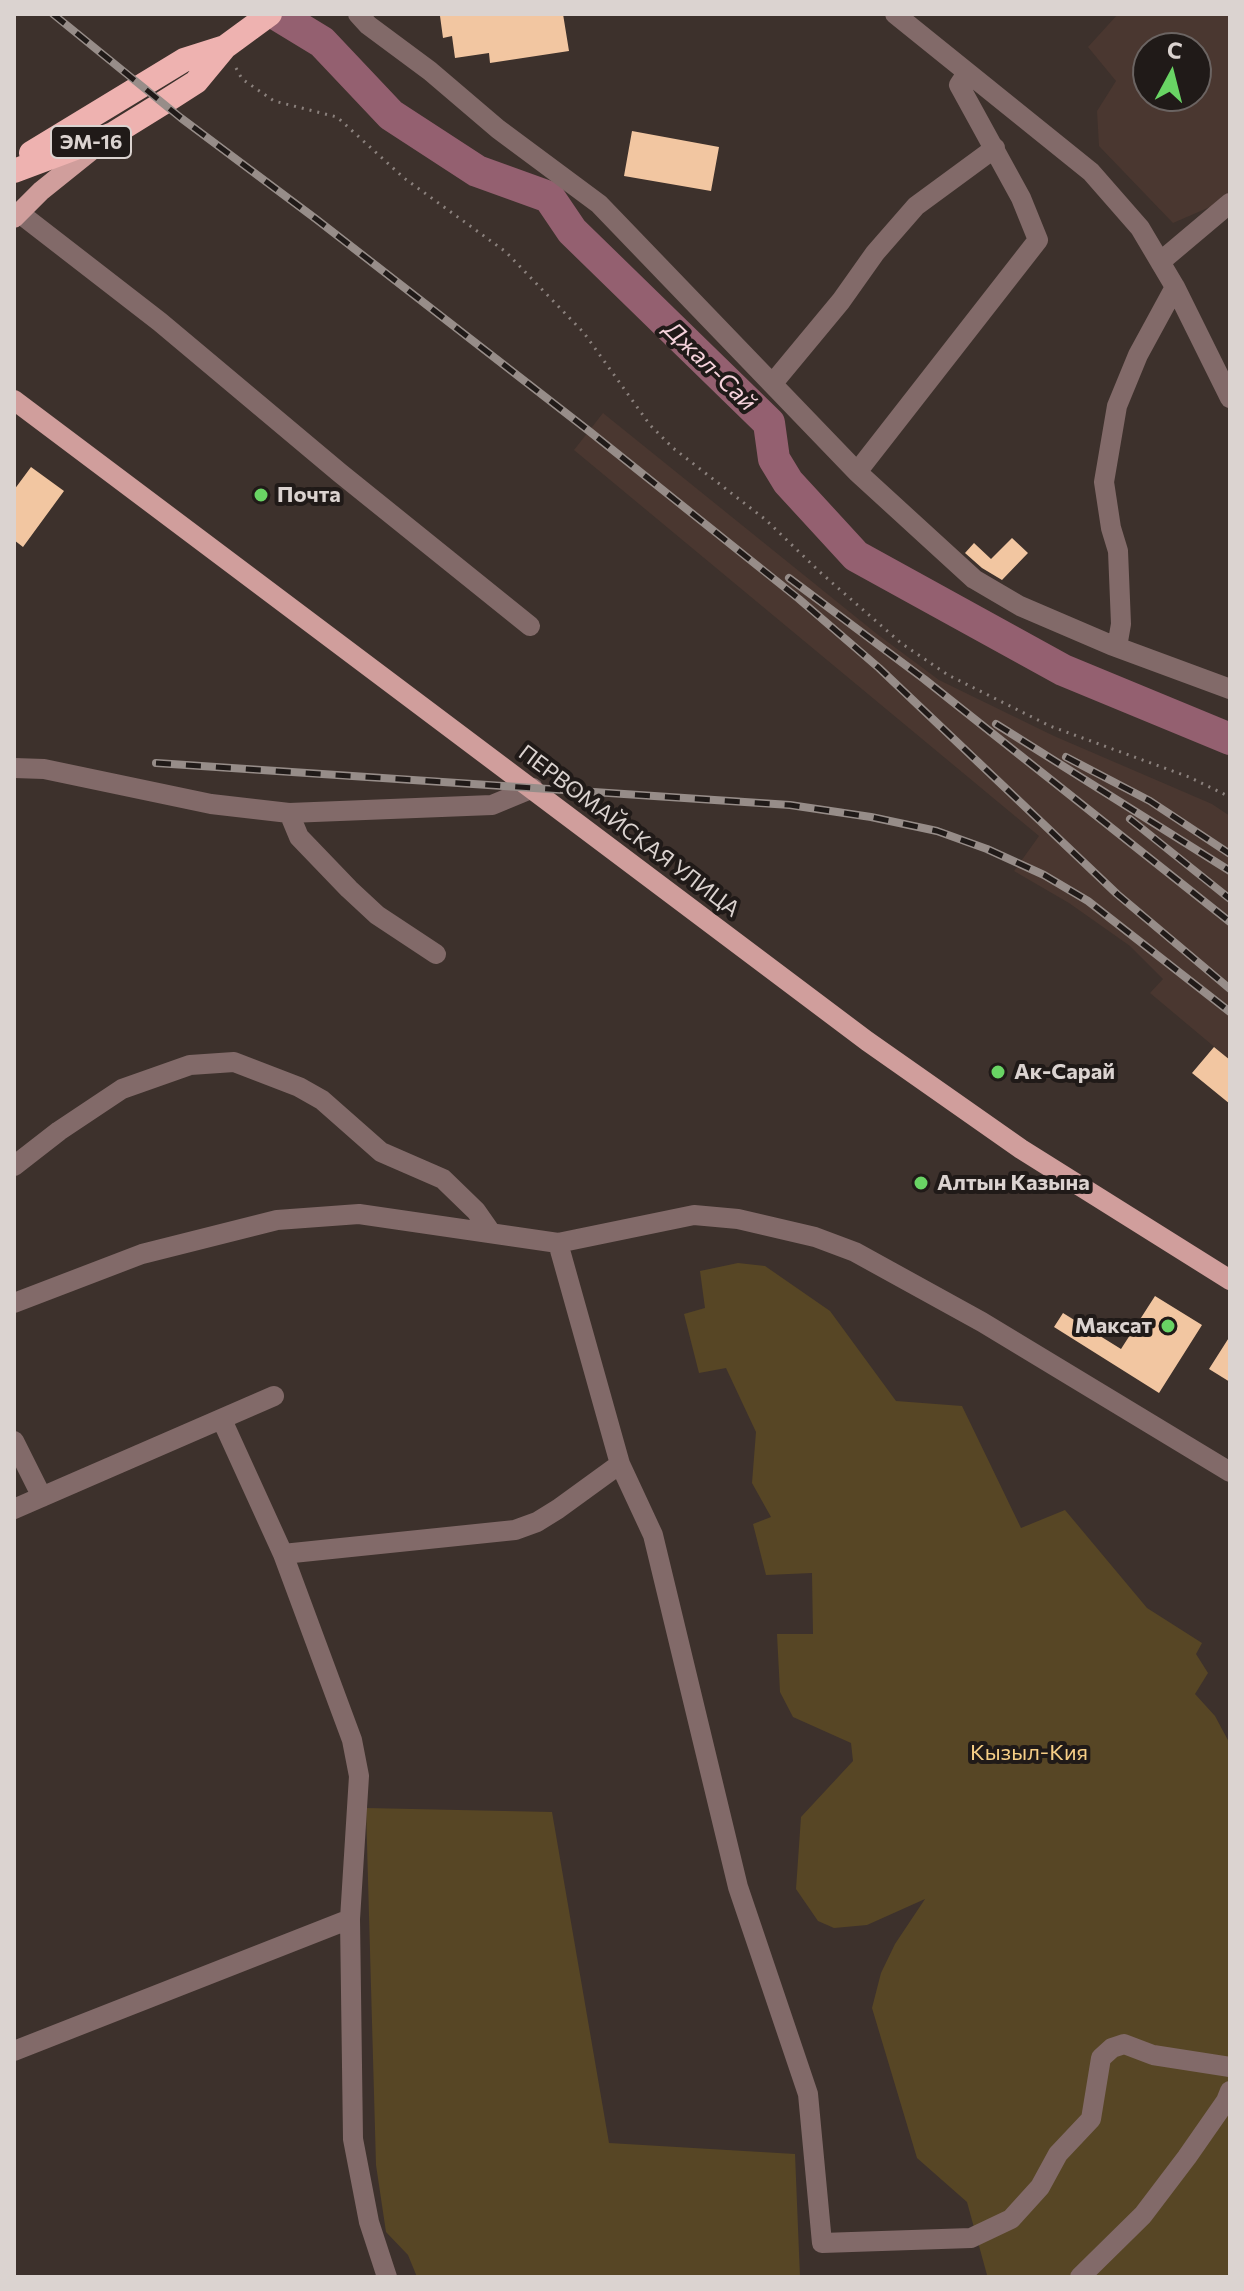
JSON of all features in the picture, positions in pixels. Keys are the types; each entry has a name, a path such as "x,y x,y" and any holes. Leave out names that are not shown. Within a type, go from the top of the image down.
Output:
{"highway":[{"name":"ЭМ-16","path":"14,171 113,134 196,82 225,47 270,14"},
{"name":"ЭМ-16","path":"14,164 184,60 225,47"}],"main road":[{"path":"16,215 113,134"},
{"name":"ПЕРВОМАЙСКАЯ УЛИЦА","path":"14,400 867,1041 1021,1149 1230,1280"}],"street":[{"path":"358,14 498,129 599,204 857,472 974,579 1020,606 1117,647 1230,689"},
{"path":"895,14 1091,172 1140,228 1175,287 1230,398"},
{"path":"857,472 1038,240 1021,198 959,85 967,73"},
{"path":"773,383 916,206 995,148"},
{"path":"1160,262 1230,203"},
{"path":"16,215 160,322 530,626"},
{"path":"1117,647 1121,624 1118,551 1104,482 1117,406 1138,355 1175,287"},
{"path":"14,768 60,772 211,804 289,813 492,805 533,788"},
{"path":"289,813 299,837 349,889 377,915 436,954"},
{"path":"14,1166 122,1089 190,1065 234,1062 299,1087 343,1115 381,1152 443,1179 476,1211 490,1231"},
{"path":"14,1303 142,1254 277,1220 359,1214 558,1243 694,1215 738,1219 815,1237 855,1252 982,1322 1230,1472"},
{"path":"558,1243 620,1464 653,1535 738,1887 808,2094 822,2243 971,2238 1011,2219 1040,2187 1058,2154 1091,2119 1101,2058 1112,2048 1124,2044 1153,2055 1230,2067"},
{"path":"14,1509 274,1396"},
{"path":"222,1420 283,1554 352,1740 359,1776 350,1919 353,2139 369,2222 387,2277"},
{"path":"14,1441 42,1497"},
{"path":"283,1554 515,1530 537,1522 558,1509 620,1464"},
{"path":"14,2051 350,1919"},
{"path":"1080,2277 1143,2215 1187,2157 1230,2091"}],"path":[{"path":"225,47 242,79 274,101 337,117 404,178 506,252 584,333 650,425 673,448 766,520 901,643 948,675 1050,726 1189,777 1230,797"}],"shaded area":[{"path":"1118,14 1230,14 1230,195 1226,200 1173,223 1099,146 1097,111 1116,81 1088,47"},
{"path":"603,413 877,634 939,680 1054,736 1212,804 1230,816 1230,1060 1150,993 1163,979 1130,946 1069,903 1014,871 1039,836 574,450"}],"green space":[{"name":"Кызыл-Кия","path":"738,1263 765,1266 830,1311 896,1401 962,1406 1021,1528 1065,1510 1147,1608 1202,1643 1196,1654 1208,1673 1195,1694 1215,1716 1230,1744 1230,2277 985,2277 987,2275 967,2202 917,2158 872,2008 881,1973 895,1944 925,1899 867,1925 834,1928 818,1921 796,1889 801,1817 853,1761 851,1743 793,1717 780,1692 777,1634 813,1634 812,1573 766,1575 753,1524 771,1517 752,1483 756,1432 726,1368 699,1373 684,1314 705,1308 700,1271"},
{"path":"366,1808 552,1812 609,2143 795,2154 800,2277 417,2277 408,2255 386,2232 376,2165"}],"building":[{"path":"563,14 569,51 490,63 489,53 455,58 452,36 443,38 440,16"},
{"path":"632,131 719,147 711,191 624,176"},
{"path":"31,467 64,491 23,547 14,540 14,490"},
{"path":"1012,538 1028,553 1002,580 965,553 974,543 991,559"},
{"path":"1214,1047 1230,1060 1230,1104 1192,1073"},
{"path":"1155,1296 1202,1325 1159,1393 1054,1327 1063,1313 1121,1349"},
{"path":"1230,1336 1230,1382 1209,1369"}],"waterway":[{"name":"Джал-Сай","path":"276,14 322,42 391,115 477,171 549,197 572,231 769,423 774,459 788,482 856,556 1063,670 1230,739"}],"railway":[{"path":"53,14 181,118 589,431 799,599 879,668 1117,894 1230,989"},
{"path":"789,578 924,679 1230,922"},
{"path":"996,724 1230,871"},
{"path":"1066,757 1150,801 1230,854"},
{"path":"156,763 790,805 937,831 1044,875 1088,901 1230,1012"},
{"path":"1130,819 1230,899"}],"place":[{"name":"Почта","path":"261,495"},
{"name":"Ак-Сарай","path":"998,1072"},
{"name":"Алтын Казына","path":"921,1183"},
{"name":"Максат","path":"1168,1326"}]}
